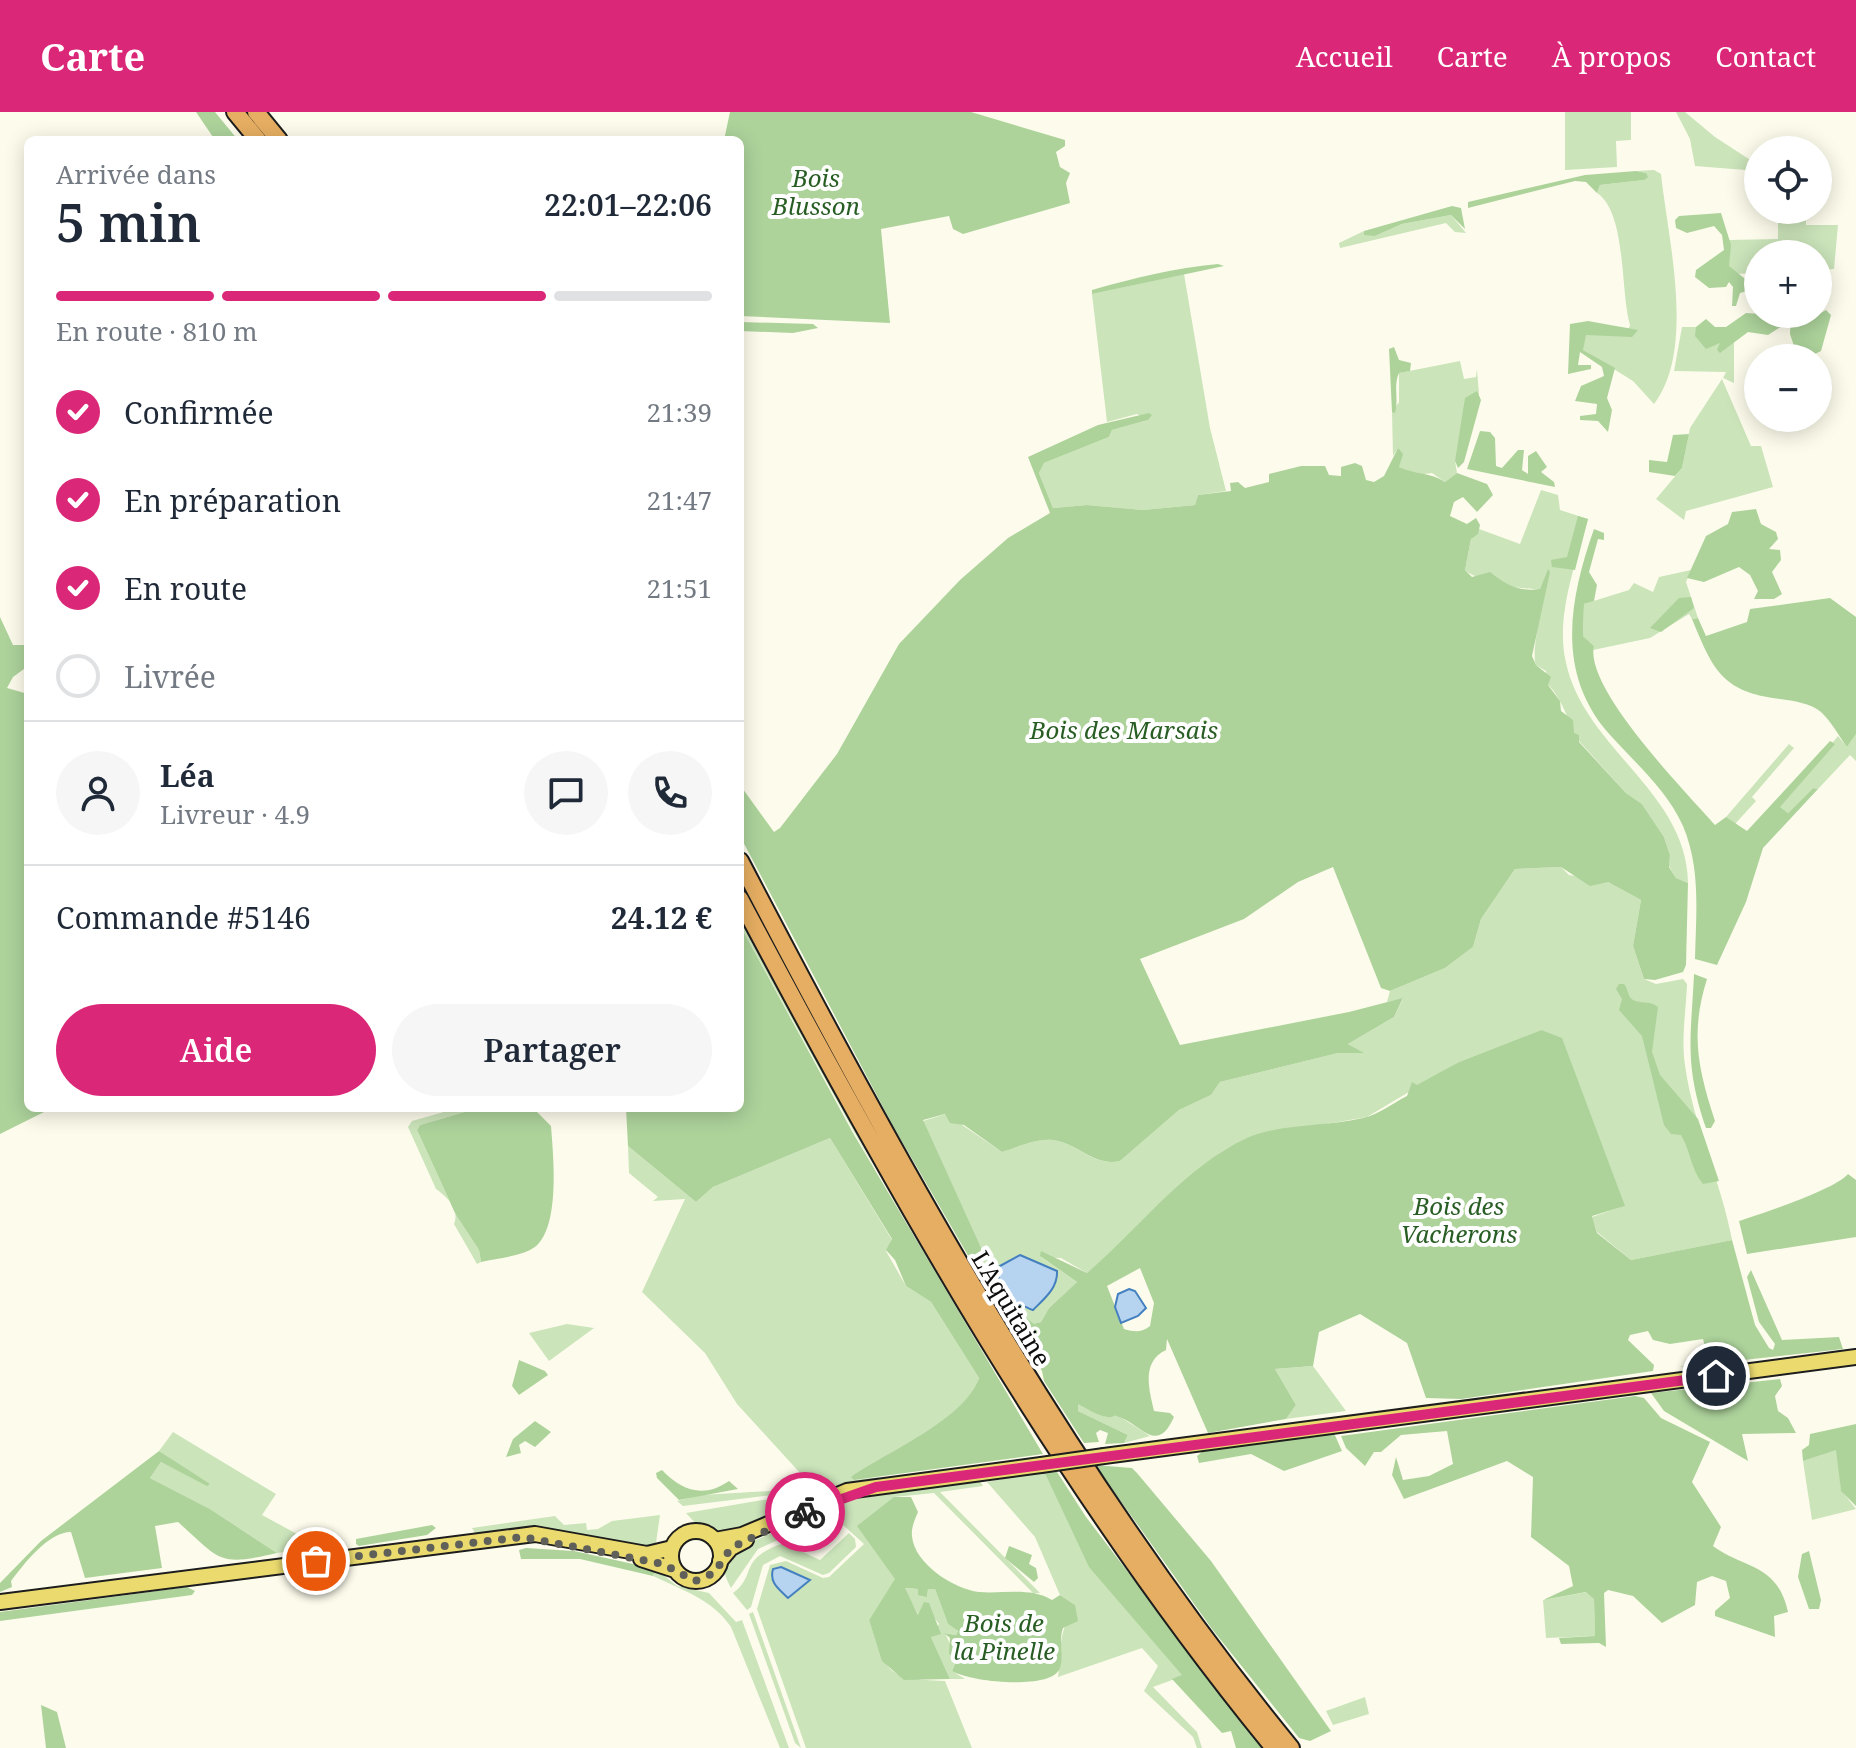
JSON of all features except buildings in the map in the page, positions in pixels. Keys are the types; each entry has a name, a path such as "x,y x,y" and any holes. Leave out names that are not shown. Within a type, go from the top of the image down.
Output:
{"highway":[{"path":"235,112 255,136"},
{"path":"256,112 276,136"},
{"name":"L'Aquitaine","path":"744,869 910,1180 1042,1404 1147,1560 1291,1748"},
{"name":"L'Aquitaine","path":"744,906 906,1201 1031,1413 1151,1589 1274,1748"}],"main road":[{"path":"715,1540 742,1535 836,1494 876,1487 1856,1357"},
{"path":"523,1537 594,1548 675,1570 687,1580 702,1580 714,1573 731,1548 806,1512 876,1487"},
{"path":"675,1570 672,1548 677,1539 689,1532 703,1532 715,1540 720,1561"},
{"path":"0,1602 535,1534 647,1554 672,1548"}],"green space":[{"path":"196,112 215,112 235,136 212,136"},
{"name":"Bois Blusson","path":"730,112 971,112 1065,140 1065,146 1056,152 1060,167 1070,173 1066,183 1070,203 963,234 953,229 949,216 881,229 890,323 744,316 744,136 725,136"},
{"path":"1565,112 1631,112 1631,140 1616,141 1617,167 1565,170"},
{"path":"1676,112 1685,112 1744,156 1744,170 1695,166 1690,139"},
{"path":"1654,170 1661,174 1673,261 1677,324 1667,381 1654,404 1633,381 1575,345 1575,325 1629,328 1618,235 1607,203 1597,193 1600,185 1644,180 1646,173 1636,171"},
{"path":"1646,173 1648,177 1600,185 1597,193 1586,182 1575,181 1468,208 1468,202 1585,175"},
{"path":"1452,206 1461,208 1465,229 1451,215 1402,224 1375,236 1364,235 1364,231"},
{"path":"1721,213 1731,245 1729,266 1744,278 1744,292 1740,293 1736,306 1732,306 1733,287 1729,282 1726,287 1709,288 1695,277 1696,270 1724,250 1722,235 1714,226 1687,233 1676,228 1675,220 1679,216"},
{"path":"1451,215 1466,233 1455,232 1446,223 1340,248 1339,243 1364,231 1375,236 1402,224"},
{"path":"1778,224 1838,225 1834,269 1832,240 1744,240 1744,274 1736,274 1729,266 1729,240 1778,239"},
{"path":"1218,264 1224,266 1092,294 1092,290 1139,278"},
{"path":"1184,274 1210,428 1226,491 1198,495 1195,505 1143,510 1087,505 1053,508 1039,473 1044,463 1109,437 1112,430 1148,420 1137,414 1107,422 1092,294"},
{"path":"1744,314 1744,328 1779,328 1768,335 1748,332 1720,353 1717,350 1720,343 1706,349 1695,336 1696,327 1706,319 1715,327 1726,327"},
{"path":"1588,321 1638,330 1632,337 1586,335 1583,350 1615,368 1607,398 1612,410 1608,432 1598,421 1580,420 1580,416 1596,414 1597,404 1575,401 1581,386 1604,376 1602,367 1580,352 1578,365 1591,365 1591,369 1568,374 1570,324"},
{"path":"744,322 813,324 818,328 793,333 744,331"},
{"path":"1682,327 1734,327 1734,383 1723,378 1726,372 1674,371"},
{"path":"1790,328 1827,328 1823,344 1793,344"},
{"path":"1394,347 1399,360 1411,363 1410,371 1399,373 1397,378 1395,413 1392,412 1389,349"},
{"path":"1460,361 1464,379 1476,377 1477,369 1479,394 1455,461 1457,473 1445,482 1432,473 1417,475 1399,467 1398,448 1393,456 1392,412 1399,402 1399,373"},
{"path":"1722,379 1751,446 1761,446 1773,487 1686,511 1684,520 1656,499 1682,468 1690,428"},
{"path":"1477,391 1481,400 1464,462 1458,468 1455,461 1465,398"},
{"name":"Bois des Marsais","path":"1149,413 1152,415 1148,420 1112,430 1109,437 1044,463 1039,473 1053,508 1087,505 1143,510 1195,505 1198,495 1231,491 1230,483 1238,482 1245,488 1269,482 1269,474 1301,466 1325,466 1329,475 1341,476 1341,467 1355,463 1362,466 1366,480 1374,482 1384,476 1398,448 1403,454 1399,467 1405,470 1445,482 1457,473 1487,484 1493,495 1477,512 1463,497 1454,502 1450,516 1467,524 1476,518 1480,525 1478,534 1471,539 1465,570 1472,577 1490,572 1513,586 1532,590 1540,589 1548,569 1550,572 1532,656 1536,665 1551,677 1548,685 1560,701 1561,711 1573,720 1574,733 1579,735 1579,742 1626,793 1642,804 1664,837 1670,855 1669,867 1676,878 1688,883 1686,965 1683,972 1655,980 1644,979 1633,946 1641,900 1608,882 1590,886 1561,867 1515,869 1481,919 1473,947 1445,968 1390,991 1381,988 1333,867 1298,882 1244,919 1140,959 1180,1045 1349,1012 1403,998 1394,1017 1348,1044 1364,1053 1338,1053 1220,1082 1211,1095 1179,1110 1120,1161 1102,1161 1053,1140 1034,1142 1002,1152 964,1125 950,1123 945,1114 923,1120 982,1250 977,1271 893,1126 744,844 744,791 774,832 780,828 837,754 899,644 960,580 1008,538 1050,513 1028,457 1098,425"},
{"path":"1480,431 1490,432 1495,438 1496,466 1502,468 1518,450 1524,450 1522,470 1528,474 1528,456 1536,451 1547,467 1541,472 1554,482 1555,487 1467,469"},
{"path":"1689,434 1682,468 1675,476 1649,472 1649,460 1667,462 1673,435"},
{"path":"1541,490 1558,495 1560,510 1588,519 1568,590 1563,627 1566,663 1577,693 1593,721 1654,796 1671,822 1683,851 1688,883 1676,878 1669,866 1670,855 1664,837 1642,804 1626,793 1579,741 1579,735 1574,734 1567,715 1548,685 1546,671 1536,665 1537,635 1548,570 1540,589 1533,589 1489,581 1465,570 1471,539 1479,529 1520,544"},
{"path":"1756,509 1761,524 1776,532 1778,539 1769,549 1780,550 1781,560 1772,572 1782,594 1774,599 1754,599 1758,591 1750,575 1739,567 1704,582 1687,578 1706,536 1728,524 1732,512"},
{"path":"1578,516 1588,519 1575,570 1552,567 1551,560 1567,557"},
{"path":"1594,529 1604,533 1604,540 1598,539 1589,572 1597,585 1594,601 1584,604 1583,636 1594,646 1595,664 1604,687 1620,712 1715,825 1726,817 1747,831 1830,741 1835,744 1780,807 1788,813 1813,788 1818,789 1763,848 1746,902 1717,965 1695,959 1695,875 1683,826 1660,789 1593,713 1581,688 1574,662 1574,610 1578,583"},
{"path":"1691,570 1686,582 1698,618 1692,619 1689,614 1650,638 1593,650 1594,646 1583,636 1584,604 1629,590 1634,583 1653,592 1659,577"},
{"path":"1691,597 1694,608 1661,632 1650,628 1679,598"},
{"path":"1830,598 1856,617 1856,734 1847,747 1817,709 1745,691 1722,676 1706,652 1692,619 1698,618 1706,636 1747,622 1750,609"},
{"path":"0,617 13,645 24,645 24,669 13,677 7,688 24,693 24,1112 44,1112 0,1134"},
{"path":"1856,734 1856,761 1850,755 1818,789 1813,788 1788,813 1779,807 1838,736 1847,747"},
{"path":"1789,744 1794,748 1752,797 1756,801 1735,824 1726,817"},
{"path":"1561,867 1569,875 1608,882 1641,900 1633,946 1644,979 1656,984 1683,979 1687,984 1683,1045 1685,1065 1700,1131 1732,1240 1631,1260 1597,1232 1592,1217 1624,1206 1541,1030 1459,1062 1367,1117 1251,1137 1223,1151 1174,1190 1124,1242 1087,1273 1061,1258 1041,1257 1077,1282 1049,1308 1041,1322 1034,1325 1013,1315 1009,1289 991,1295 977,1271 981,1263 923,1121 946,1114 1002,1152 1034,1142 1053,1140 1102,1161 1120,1161 1179,1110 1211,1095 1220,1082 1338,1053 1363,1053 1348,1044 1394,1017 1403,999 1387,1002 1390,991 1445,968 1473,947 1481,919 1515,869"},
{"path":"744,923 879,1177 744,932"},
{"path":"744,932 853,1133 1043,1454 854,1480 851,1477 923,1434 957,1408 979,1378 931,1302 906,1286 895,1260 886,1250 892,1239 830,1138 713,1187 696,1202 628,1146 626,1112 744,1112"},
{"path":"1694,974 1707,979 1699,1017 1698,1051 1715,1121 1711,1128 1706,1128 1699,1106 1692,1068"},
{"path":"1619,984 1624,984 1633,1000 1658,1007 1652,1052 1660,1075 1698,1119 1719,1181 1703,1184 1681,1135 1671,1134 1664,1125 1642,1036 1619,1010 1622,999 1616,989"},
{"name":"Bois des Vacherons","path":"1541,1030 1562,1038 1625,1206 1592,1216 1597,1233 1631,1260 1732,1240 1755,1325 1769,1348 1773,1350 1775,1344 1759,1322 1747,1277 1751,1270 1782,1340 1839,1337 1843,1349 1680,1367 1708,1359 1703,1339 1670,1344 1653,1340 1648,1331 1630,1335 1628,1340 1654,1365 1653,1371 1461,1399 1426,1398 1407,1343 1360,1314 1319,1332 1313,1366 1275,1369 1296,1405 1286,1419 1208,1433 1167,1339 1166,1350 1153,1362 1149,1377 1154,1411 1170,1413 1174,1417 1168,1428 1155,1436 1119,1417 1096,1414 1078,1404 1078,1411 1128,1435 1124,1443 1105,1444 1108,1433 1100,1430 1096,1433 1099,1442 1084,1443 1044,1381 1042,1371 991,1295 1009,1289 1013,1315 1025,1317 1034,1324 1041,1322 1049,1308 1077,1282 1040,1256 1041,1251 1087,1273 1182,1182 1224,1150 1261,1133 1349,1121 1380,1112 1407,1096 1412,1082 1417,1085 1459,1062","holes":["1140,1268 1154,1303 1150,1326 1138,1331 1124,1329 1107,1286"]},
{"path":"444,1112 464,1112 420,1125 417,1130 450,1202 436,1189 408,1127 412,1121"},
{"path":"464,1112 537,1112 551,1126 554,1173 551,1212 540,1242 525,1252 481,1262 479,1250 456,1215 417,1130 420,1125"},
{"path":"830,1138 892,1240 886,1251 906,1286 931,1302 979,1378 970,1394 942,1422 852,1477 854,1480 881,1477 842,1488 764,1522 717,1535 698,1526 686,1513 787,1496 793,1489 811,1485 737,1404 705,1353 642,1292 685,1199 653,1201 658,1197 629,1173 628,1146 696,1202 713,1187"},
{"path":"1848,1174 1856,1180 1856,1237 1747,1254 1739,1221 1814,1194"},
{"path":"455,1213 479,1250 481,1262 477,1264 454,1224"},
{"path":"567,1324 594,1328 549,1361 529,1333"},
{"path":"519,1360 548,1375 519,1395 512,1386"},
{"path":"1313,1366 1346,1411 1286,1419 1296,1405 1275,1369"},
{"path":"1780,1379 1782,1386 1775,1396 1778,1411 1788,1418 1796,1433 1742,1434 1748,1461 1664,1411 1651,1393"},
{"path":"1635,1396 1644,1398 1661,1418 1710,1442 1692,1482 1721,1527 1713,1546 1759,1570 1776,1584 1788,1612 1774,1616 1775,1637 1715,1616 1715,1611 1730,1598 1726,1581 1712,1576 1697,1582 1695,1605 1662,1623 1633,1596 1608,1590 1604,1593 1606,1647 1599,1643 1561,1644 1559,1638 1595,1636 1594,1599 1586,1592 1543,1600 1573,1586 1569,1566 1531,1537 1533,1477 1507,1461 1404,1499 1392,1475 1396,1457 1403,1480 1429,1476 1453,1464 1447,1431 1401,1435 1381,1452 1374,1452 1365,1466 1346,1448 1341,1436"},
{"path":"1077,1403 1106,1417 1117,1415 1150,1436 1124,1443 1128,1435 1078,1411"},
{"path":"535,1421 551,1432 535,1447 525,1441 519,1445 521,1453 506,1457 513,1439"},
{"path":"1856,1424 1856,1506 1841,1491 1836,1450 1803,1461 1802,1450 1809,1445 1810,1434"},
{"path":"1333,1431 1342,1451 1284,1471 1251,1454 1199,1463 1197,1456 1208,1447"},
{"path":"173,1432 276,1494 262,1515 321,1547 277,1553 210,1509 150,1478 161,1462 209,1485 159,1451"},
{"path":"1837,1449 1841,1490 1856,1509 1812,1520 1803,1461"},
{"path":"159,1451 210,1484 207,1486 161,1462 150,1478 210,1509 277,1553 242,1559 221,1557 178,1522 155,1526 162,1568 85,1578 71,1532 62,1533 45,1543 30,1558 11,1581 12,1587 0,1592 0,1583 41,1541"},
{"path":"1095,1465 1132,1468 1137,1473 1211,1561 1331,1731 1310,1741 1299,1738 1212,1629"},
{"path":"662,1470 677,1483 693,1490 710,1490 729,1481 738,1489 679,1500 657,1478 656,1473"},
{"path":"1044,1471 1183,1676 1153,1687 1197,1732 1202,1748 1197,1748 1193,1737 1144,1691 1158,1666 1142,1648 1058,1677 1063,1634 1075,1605 1060,1595 1035,1537 987,1482"},
{"path":"1044,1471 1057,1472 1086,1517 1262,1748 1236,1748 1231,1731 1222,1733 1172,1679 1182,1675 1089,1567"},
{"path":"980,1481 983,1486 940,1492 1040,1593 1033,1593 934,1493 894,1497 895,1580 869,1620 880,1652 892,1670 911,1678 945,1681 972,1748 806,1748 757,1609 770,1565 786,1561 823,1578 829,1577 864,1544 832,1515 758,1549 731,1588 725,1571 729,1558 737,1548 854,1498"},
{"path":"786,1490 780,1494 683,1506 677,1501 702,1495"},
{"name":"Bois de la Pinelle","path":"894,1497 911,1497 918,1512 912,1530 914,1546 927,1565 947,1580 979,1592 1026,1592 1052,1600 1060,1595 1075,1605 1078,1621 1063,1628 1059,1670 1052,1676 1025,1682 991,1681 952,1671 957,1659 949,1654 950,1638 944,1633 956,1635 958,1631 948,1624 935,1589 928,1589 927,1597 918,1595 918,1589 905,1588 918,1615 924,1602 929,1603 941,1634 931,1637 950,1679 904,1680 882,1661 869,1620 895,1579 857,1526"},
{"path":"660,1515 655,1550 535,1528 475,1533 472,1528 555,1516 564,1525 586,1523 587,1530 598,1529 612,1521"},
{"path":"432,1525 436,1528 427,1535 356,1544 356,1539"},
{"path":"849,1533 855,1539 856,1547 829,1573 823,1575 780,1556 763,1565 751,1607 747,1610 733,1593 754,1561 769,1549 784,1543 820,1560"},
{"path":"1009,1546 1032,1555 1029,1564 1036,1568 1038,1578 1034,1582 1005,1558"},
{"path":"519,1550 574,1551 656,1569 653,1576 580,1559 521,1559"},
{"path":"1809,1551 1821,1600 1819,1609 1809,1609 1798,1577 1802,1554"},
{"path":"656,1569 677,1586 709,1593 736,1622 742,1620 789,1748 780,1748 731,1627 706,1602 653,1576"},
{"path":"187,1587 195,1591 192,1595 0,1621 0,1612"},
{"path":"904,1588 918,1589 927,1597 928,1589 935,1589 948,1624 958,1631 956,1635 945,1633 957,1659 952,1671 965,1679 950,1679 931,1637 939,1624 929,1611 919,1616"},
{"path":"1587,1592 1594,1598 1595,1636 1546,1638 1543,1600"},
{"path":"753,1612 801,1748 795,1743 749,1614"},
{"path":"1365,1697 1369,1714 1333,1725 1326,1711"},
{"path":"41,1705 57,1712 66,1748 46,1748"}],"water":[{"path":"1020,1255 1057,1271 1053,1288 1033,1310 997,1292 1000,1266"},
{"path":"1129,1289 1135,1291 1146,1308 1138,1316 1121,1323 1115,1307 1118,1294"},
{"path":"781,1567 810,1580 788,1598 772,1578 773,1569"}],"way so far":[{"path":"316,1561 523,1537 594,1548 663,1564 687,1580 695,1581 714,1573 731,1548 805,1512"}],"route":[{"path":"805,1512 876,1487 1716,1376"}]}
